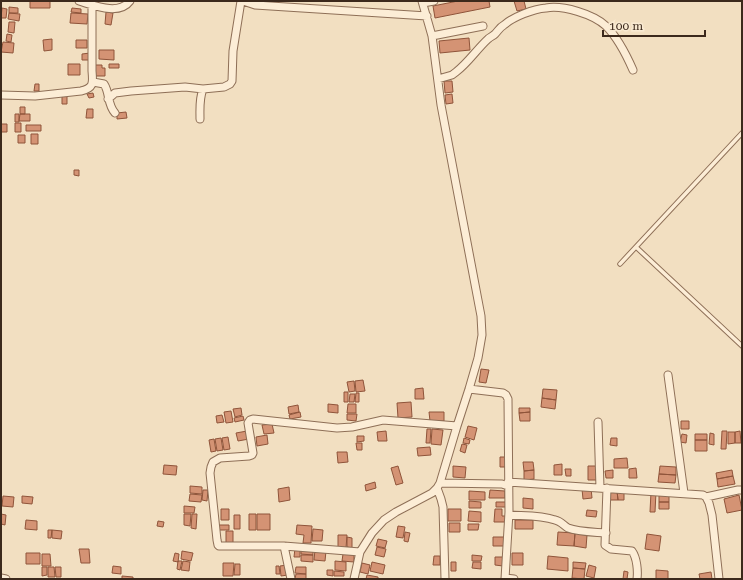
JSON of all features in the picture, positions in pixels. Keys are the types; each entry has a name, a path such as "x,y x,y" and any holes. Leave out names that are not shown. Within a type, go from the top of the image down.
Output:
{"street":[{"path":"79,1 116,9 125,7 130,1"},
{"path":"108,99 115,93 131,91 185,87 203,89 224,87 230,84 232,81 234,51 242,1 255,5 427,16"},
{"path":"354,579 360,552 372,533 384,520 432,493 439,485 478,358 482,335 481,316 441,105 432,36 422,2 434,1"},
{"path":"1,95 35,96 82,91 91,87 93,82 92,5"},
{"path":"438,79 452,75 456,72 504,25 529,12 550,7 582,13 605,25 618,40 633,70"},
{"path":"432,36 482,26"},
{"path":"93,82 104,84 110,105 115,113"},
{"path":"200,119 201,94 203,89"},
{"path":"668,375 684,493"},
{"path":"469,389 504,393 508,398 509,515 505,578 514,579"},
{"path":"360,552 284,546 220,546 217,543 210,466 213,462 220,458 252,455 253,453 248,423 253,419 338,428 352,427 383,420 457,426"},
{"path":"598,422 606,533 605,543 606,547 611,549 630,551 634,553 638,575 637,579"},
{"path":"439,485 508,484 702,494 706,497 709,503 712,515 719,579"},
{"path":"439,485 442,507 445,579"},
{"path":"706,497 742,490"},
{"path":"509,515 552,519 561,522 569,528 606,533"},
{"path":"284,546 291,579"},
{"path":"1,578 6,579"}],"lane":[{"path":"620,264 742,133"},
{"path":"636,247 742,346"}],"building":[{"path":"30,1 50,1 50,8 30,8"},
{"path":"458,1 489,1 490,7 435,18 433,6"},
{"path":"514,1 524,1 526,9 517,11"},
{"path":"9,7 18,8 18,13 9,13"},
{"path":"2,8 7,9 6,18 1,18"},
{"path":"72,8 81,9 81,13 71,12"},
{"path":"106,12 113,13 111,25 105,24"},
{"path":"9,13 20,14 19,21 8,19"},
{"path":"71,13 88,14 87,24 70,23"},
{"path":"9,22 15,22 14,33 8,32"},
{"path":"7,34 12,35 11,42 6,41"},
{"path":"469,38 470,50 440,53 439,41"},
{"path":"52,39 52,50 44,51 43,40"},
{"path":"76,40 87,40 87,48 76,48"},
{"path":"3,42 14,43 13,53 1,52"},
{"path":"99,50 114,50 114,60 99,59"},
{"path":"90,53 90,60 82,60 82,54"},
{"path":"68,64 80,64 80,75 68,75"},
{"path":"109,64 119,64 119,68 109,68"},
{"path":"95,65 102,65 102,68 105,68 105,76 95,76"},
{"path":"444,81 452,81 453,92 445,93"},
{"path":"35,84 39,84 39,91 34,91"},
{"path":"93,93 94,97 89,98 87,94"},
{"path":"452,94 453,103 446,104 445,95"},
{"path":"62,95 67,95 67,104 62,104"},
{"path":"20,107 25,107 25,114 20,114"},
{"path":"87,109 93,109 93,118 86,118"},
{"path":"126,112 127,118 117,119 117,113"},
{"path":"15,114 19,114 19,122 15,122"},
{"path":"20,114 30,114 30,121 19,121"},
{"path":"15,123 21,123 21,132 15,132"},
{"path":"1,124 7,124 7,132 1,132"},
{"path":"26,125 41,125 41,131 26,131"},
{"path":"31,134 38,134 38,144 31,144"},
{"path":"18,135 25,135 25,143 18,143"},
{"path":"74,170 79,170 79,176 74,175"},
{"path":"481,369 489,370 486,383 479,382"},
{"path":"363,380 365,391 356,392 355,381"},
{"path":"354,381 355,391 349,392 347,382"},
{"path":"423,388 424,399 415,399 415,389"},
{"path":"543,389 557,390 556,400 542,398"},
{"path":"344,392 348,392 348,402 344,402"},
{"path":"356,393 359,393 359,402 355,402"},
{"path":"350,394 355,394 354,402 349,402"},
{"path":"542,398 556,400 555,409 541,407"},
{"path":"411,402 412,417 398,418 397,403"},
{"path":"328,404 338,405 338,413 328,412"},
{"path":"348,404 356,404 356,413 347,413"},
{"path":"298,405 299,412 289,414 288,407"},
{"path":"241,408 242,415 235,417 233,409"},
{"path":"519,408 530,408 530,412 519,413"},
{"path":"231,411 233,422 226,423 224,412"},
{"path":"300,412 301,417 290,419 289,415"},
{"path":"429,412 444,412 444,421 430,421"},
{"path":"530,412 530,421 520,421 519,413"},
{"path":"347,414 357,414 356,421 347,420"},
{"path":"222,415 224,422 217,423 216,416"},
{"path":"243,416 244,420 235,422 234,418"},
{"path":"681,421 689,421 689,429 681,429"},
{"path":"272,424 274,433 264,434 262,425"},
{"path":"468,426 477,428 474,440 465,437"},
{"path":"427,429 431,429 430,443 426,443"},
{"path":"432,429 443,430 441,445 431,444"},
{"path":"247,431 249,439 238,441 236,433"},
{"path":"386,431 387,441 378,441 377,432"},
{"path":"722,431 727,431 726,449 721,449"},
{"path":"740,431 741,443 735,443 735,432"},
{"path":"728,432 735,432 735,443 728,444"},
{"path":"710,433 714,434 714,445 709,444"},
{"path":"682,434 687,435 686,443 680,442"},
{"path":"695,434 707,434 707,440 695,440"},
{"path":"267,435 268,444 257,446 256,437"},
{"path":"357,436 364,436 364,441 357,442"},
{"path":"228,437 230,449 224,450 222,438"},
{"path":"221,438 223,450 217,451 215,439"},
{"path":"464,438 470,440 469,444 463,443"},
{"path":"611,438 617,438 617,446 610,445"},
{"path":"214,439 216,451 211,452 209,440"},
{"path":"695,440 707,440 707,451 695,451"},
{"path":"356,443 362,443 362,450 357,450"},
{"path":"462,444 467,445 465,453 460,451"},
{"path":"430,447 431,455 418,456 417,448"},
{"path":"337,452 347,452 348,462 338,463"},
{"path":"500,457 507,457 507,467 500,467"},
{"path":"627,458 628,468 614,468 614,459"},
{"path":"523,462 533,462 534,470 524,471"},
{"path":"562,464 562,475 554,475 554,465"},
{"path":"164,465 177,466 176,475 163,474"},
{"path":"398,466 403,483 396,485 391,468"},
{"path":"453,466 466,467 465,478 453,477"},
{"path":"588,466 598,466 598,480 588,480"},
{"path":"660,466 676,467 676,475 659,474"},
{"path":"636,468 637,478 629,478 629,469"},
{"path":"565,469 571,469 571,476 566,476"},
{"path":"534,470 534,479 524,480 524,471"},
{"path":"613,470 613,478 606,478 605,471"},
{"path":"732,470 733,476 717,479 716,473"},
{"path":"659,474 676,475 675,483 658,482"},
{"path":"733,476 735,484 718,487 717,479"},
{"path":"375,482 376,488 366,491 365,485"},
{"path":"190,486 202,487 202,494 190,493"},
{"path":"289,487 290,500 279,502 278,489"},
{"path":"591,488 592,498 583,499 582,489"},
{"path":"203,490 208,490 207,501 202,500"},
{"path":"490,490 505,491 505,498 489,498"},
{"path":"469,491 485,492 485,500 469,500"},
{"path":"610,491 617,491 618,500 610,500"},
{"path":"617,491 624,491 624,500 618,500"},
{"path":"651,492 656,492 655,512 650,512"},
{"path":"190,494 202,495 201,502 189,501"},
{"path":"659,495 669,496 669,502 659,502"},
{"path":"739,495 742,510 727,513 724,499"},
{"path":"3,496 14,497 13,507 2,506"},
{"path":"22,496 33,497 32,504 22,503"},
{"path":"523,498 533,499 533,509 523,508"},
{"path":"469,501 481,502 481,508 469,508"},
{"path":"496,502 506,502 506,507 496,507"},
{"path":"659,502 669,502 669,509 659,509"},
{"path":"184,506 195,507 194,513 184,513"},
{"path":"221,509 229,509 229,520 221,520"},
{"path":"448,509 461,509 461,521 448,521"},
{"path":"495,509 502,509 502,516 506,516 506,522 494,522"},
{"path":"587,510 597,511 596,517 586,516"},
{"path":"469,511 481,512 481,522 468,521"},
{"path":"1,514 6,515 5,525 1,524"},
{"path":"184,514 191,514 190,526 184,525"},
{"path":"192,514 197,514 196,529 191,528"},
{"path":"249,514 256,514 256,530 249,530"},
{"path":"257,514 270,514 270,530 257,530"},
{"path":"234,515 240,515 240,529 234,529"},
{"path":"26,520 37,521 37,530 25,529"},
{"path":"515,520 533,520 533,529 515,529"},
{"path":"158,521 164,522 163,527 157,526"},
{"path":"449,523 460,523 460,532 449,532"},
{"path":"468,524 479,524 478,530 468,530"},
{"path":"218,525 229,525 229,530 218,530"},
{"path":"297,525 312,526 311,543 303,543 304,535 296,534"},
{"path":"398,526 405,527 403,538 396,537"},
{"path":"313,529 323,530 322,541 312,541"},
{"path":"48,530 52,530 51,538 48,538"},
{"path":"52,530 62,531 61,539 52,538"},
{"path":"226,531 233,531 233,543 226,543"},
{"path":"405,532 410,533 408,542 404,541"},
{"path":"558,532 575,533 574,546 557,545"},
{"path":"575,533 587,535 586,548 574,546"},
{"path":"647,534 661,536 659,551 645,549"},
{"path":"338,535 347,535 346,548 338,547"},
{"path":"347,537 352,538 352,548 347,547"},
{"path":"493,537 505,537 505,546 493,546"},
{"path":"378,539 387,541 385,548 376,546"},
{"path":"377,547 386,549 384,557 375,555"},
{"path":"295,548 300,548 300,557 294,557"},
{"path":"79,549 89,549 90,563 81,563"},
{"path":"301,549 313,549 313,555 301,554"},
{"path":"315,550 326,551 325,561 314,560"},
{"path":"182,551 193,553 191,561 181,559"},
{"path":"26,553 40,553 40,564 26,564"},
{"path":"175,553 179,554 178,562 173,561"},
{"path":"512,553 523,553 523,565 512,565"},
{"path":"42,554 50,554 51,566 42,566"},
{"path":"343,554 354,555 354,562 342,561"},
{"path":"301,555 313,555 313,562 301,561"},
{"path":"472,555 482,556 481,561 472,561"},
{"path":"434,556 440,556 440,565 433,565"},
{"path":"548,556 568,558 568,571 547,569"},
{"path":"495,557 504,557 503,566 495,565"},
{"path":"178,561 182,561 180,570 177,569"},
{"path":"183,561 190,562 189,571 181,570"},
{"path":"335,561 346,562 346,571 335,570"},
{"path":"372,562 385,565 383,574 370,571"},
{"path":"451,562 456,562 456,571 451,571"},
{"path":"473,562 481,562 481,569 472,568"},
{"path":"573,562 586,563 585,569 573,568"},
{"path":"223,563 234,563 233,576 223,576"},
{"path":"362,563 370,565 368,574 360,572"},
{"path":"235,564 240,564 240,575 234,575"},
{"path":"287,565 288,575 281,576 280,566"},
{"path":"589,565 596,567 594,578 586,576"},
{"path":"113,566 121,567 121,574 112,573"},
{"path":"276,566 279,566 280,574 276,574"},
{"path":"42,567 47,567 47,575 42,576"},
{"path":"48,567 54,567 55,577 48,577"},
{"path":"55,567 61,567 61,577 56,577"},
{"path":"296,567 306,567 306,574 295,573"},
{"path":"573,568 585,569 584,579 572,578"},
{"path":"327,570 333,570 333,576 327,575"},
{"path":"656,570 668,571 668,579 656,579"},
{"path":"334,571 344,572 344,576 334,576"},
{"path":"624,571 628,572 627,579 623,579"},
{"path":"711,572 712,579 700,579 699,574"},
{"path":"296,574 306,574 306,579 295,579"},
{"path":"367,575 378,577 378,579 366,579"},
{"path":"122,576 133,577 133,579 122,579"}]}
